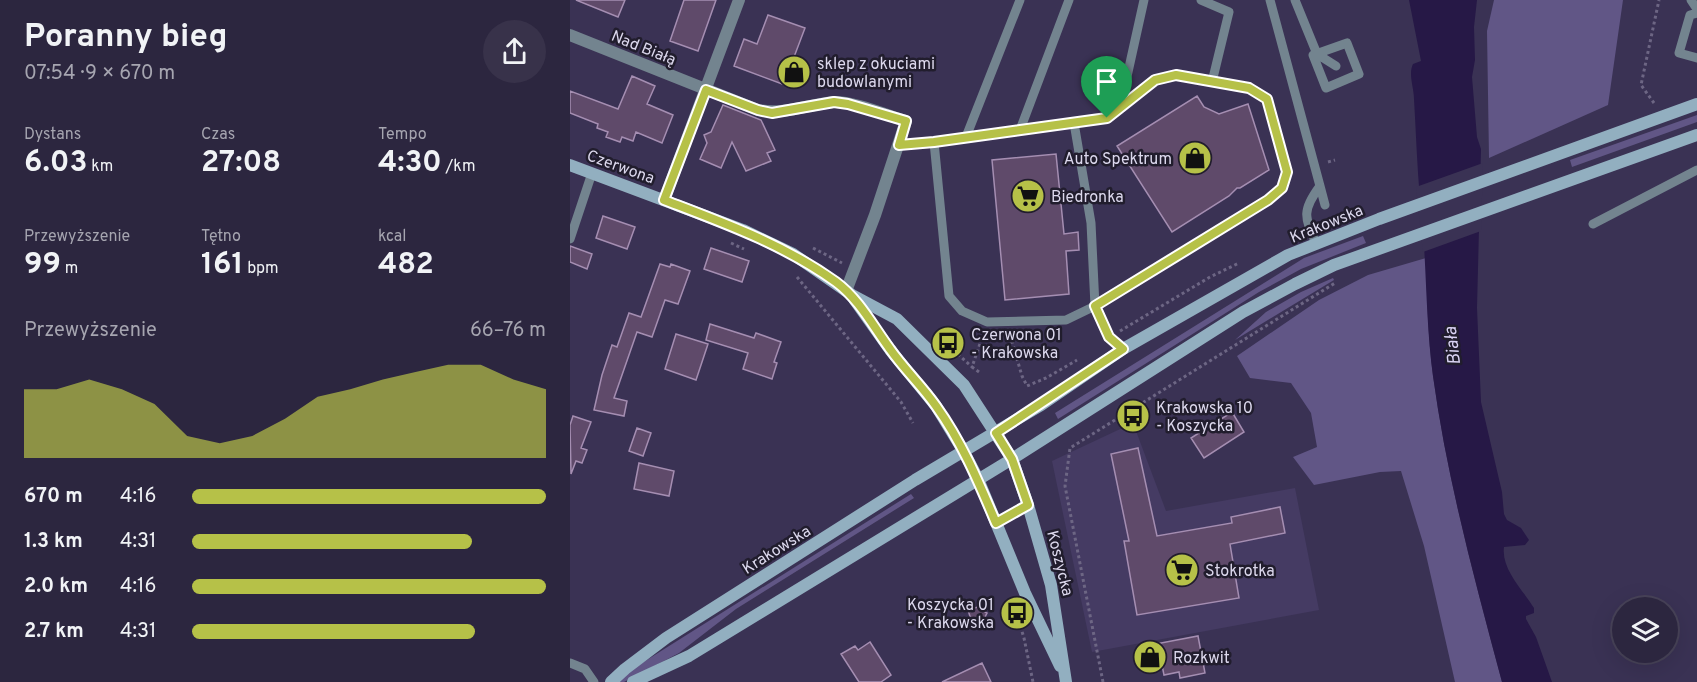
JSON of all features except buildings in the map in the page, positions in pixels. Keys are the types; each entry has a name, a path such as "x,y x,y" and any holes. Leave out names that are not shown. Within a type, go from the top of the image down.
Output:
{"street":[{"path":"664,200 739,0"},
{"name":"Nad Białą","path":"570,35 758,110 772,113 834,102 906,121 899,145"},
{"name":"Krakowska","path":"611,682 666,638 996,433 1123,349 1288,255 1379,219 1697,104"},
{"path":"633,682 689,656 1012,459 1243,312 1295,284 1334,266 1697,135"},
{"path":"849,293 899,145"},
{"name":"Czerwona","path":"570,165 742,230 793,254 849,293 897,319 964,385 996,433"},
{"name":"Czerwona","path":"849,293 891,351 936,406 964,452"},
{"path":"996,433 1012,459"},
{"path":"964,452 978,479"},
{"name":"Koszycka","path":"1012,459 1051,585 1064,681"},
{"name":"Koszycka","path":"978,479 1064,681"}],"lane":[{"path":"966,137 1020,0"},
{"path":"1020,130 1070,0"},
{"path":"1120,108 1144,0"},
{"path":"1201,0 1228,12 1212,82"},
{"path":"1267,0 1325,205"},
{"path":"1295,0 1317,54 1336,66"},
{"path":"1691,0 1697,11 1690,15 1679,53 1697,56"},
{"path":"1347,43 1359,74 1326,88 1313,55 1317,54 1347,43"},
{"path":"899,145 1107,118 1155,80 1176,75 1249,88 1267,99 1287,172 1282,188 1268,200 1095,306 1066,320 987,322 962,311 949,296 934,142"},
{"path":"1074,123 1091,223 1095,306 1109,337 1123,349"},
{"path":"1593,224 1697,170"},
{"path":"570,239 592,173"},
{"path":"1316,243 1309,227 1307,206 1320,186"},
{"path":"570,663 585,669 594,682"}],"path":[{"path":"1655,104 1641,85 1659,0"},
{"path":"726,242 748,251"},
{"path":"791,270 894,393 913,423"},
{"path":"1103,682 1065,486 1070,447 1342,279"},
{"path":"979,372 972,367 987,322"},
{"path":"1006,322 1027,386"},
{"path":"1013,604 1024,638 1033,682"}],"shaded area":[{"path":"1494,0 1623,0 1608,105 1489,158 1487,31"},
{"path":"1697,115 1697,122 1572,167 1570,160"},
{"path":"1363,236 1366,243 1301,269 1259,292 1058,419 1055,413 1304,258"},
{"path":"1426,258 1430,347 1439,415 1463,530 1502,682 1455,682 1424,546 1401,471 1380,472 1314,485 1293,457 1317,447 1311,413 1291,383 1250,378 1237,356 1319,300 1368,275"},
{"path":"1333,278 1334,280 1235,340 1266,312 1301,292"},
{"path":"1133,423 1166,511 1295,488 1319,610 1092,652 1052,461"},
{"path":"911,494 914,498 736,609 679,653 624,682 615,682 615,680"}],"water":[{"name":"Biała","path":"1409,0 1477,0 1474,27 1475,60 1472,77 1477,137 1481,149 1477,308 1481,402 1502,492 1504,514 1507,520 1521,528 1529,540 1525,545 1504,547 1506,563 1534,608 1534,613 1526,616 1526,619 1536,637 1552,682 1502,682 1472,568 1446,453 1430,354 1411,77 1413,64 1421,61"}],"pier":[{"path":"1483,163 1481,231 1423,252 1416,187"}],"place":[{"name":"sklep z okuciami budowlanymi","path":"794,72"},
{"name":"Auto Spektrum","path":"1195,158"},
{"name":"Biedronka","path":"1028,196"},
{"name":"Czerwona 01 - Krakowska","path":"948,343"},
{"name":"Krakowska 10 - Koszycka","path":"1133,416"},
{"name":"Stokrotka","path":"1182,570"},
{"name":"Koszycka 01 - Krakowska","path":"1017,613"},
{"name":"Rozkwit","path":"1150,657"}],"route":[{"path":"1176,75 1249,88 1267,99 1287,172 1282,188 1268,200 1095,306 1109,337 1123,349 996,433 1012,459 1028,505 996,523 978,479 936,406 891,351 852,295 793,254 742,230 664,200 706,90 772,113 834,102 848,104 906,121 899,145 1107,118 1155,80 1176,75"}]}
